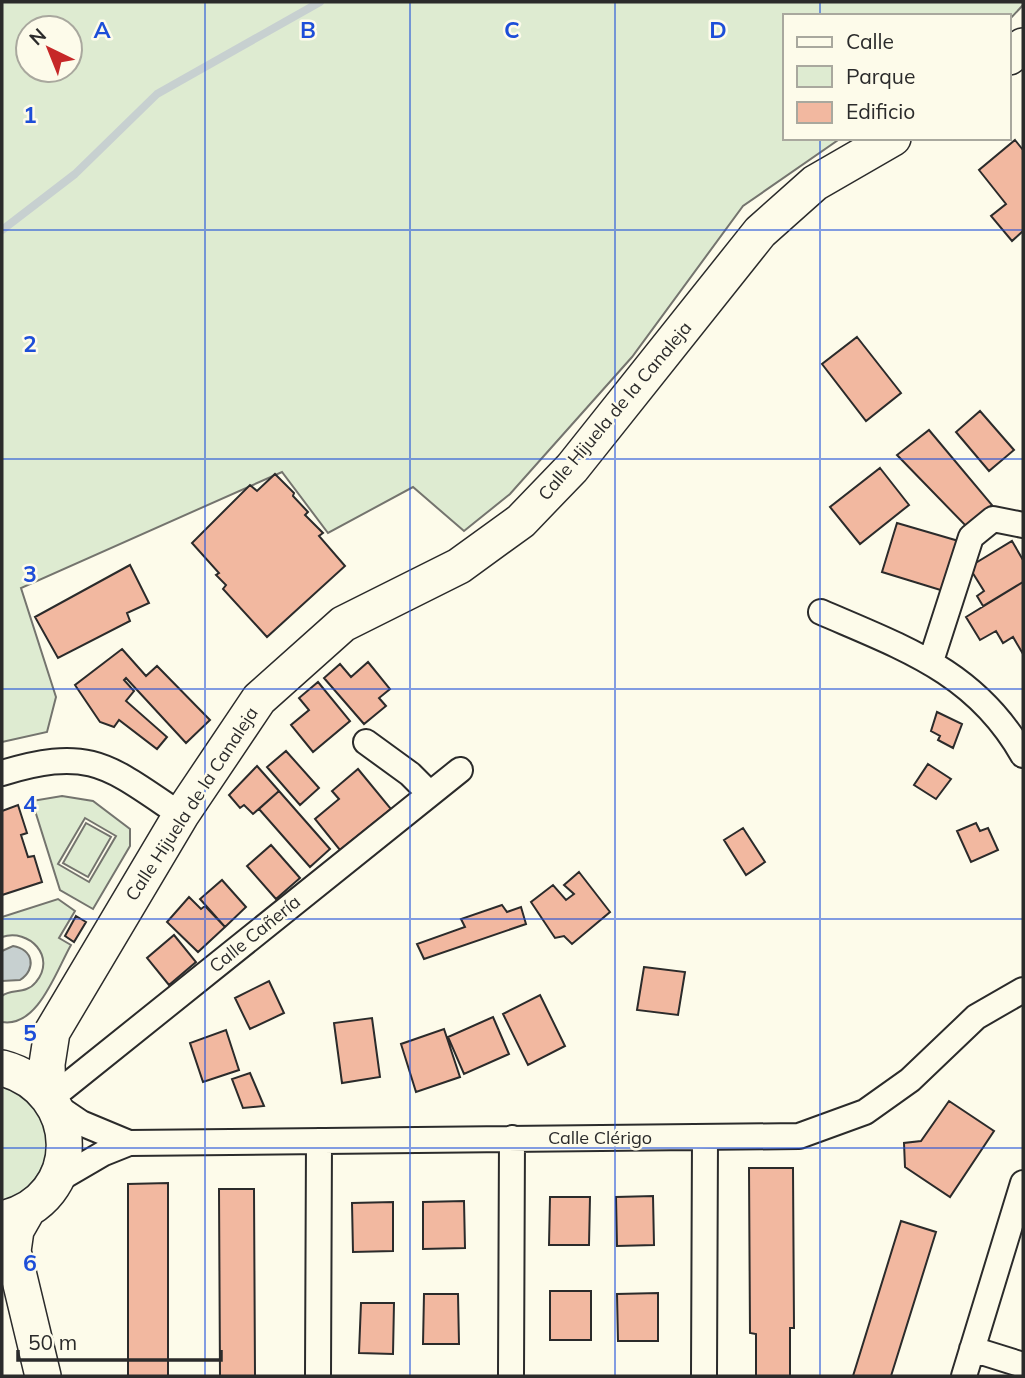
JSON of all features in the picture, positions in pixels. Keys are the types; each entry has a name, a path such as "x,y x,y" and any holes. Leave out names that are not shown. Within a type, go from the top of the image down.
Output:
{"street":[{"name":"Calle Hijuela de la Canaleja","path":"2,1066 52,1032 181,815 259,699 342,624 459,566 521,521 572,468 760,232 815,183 890,140"},
{"path":"930,661 971,537 993,519 1023,525"},
{"path":"821,612 930,661 968,688 1006,724 1023,755"},
{"path":"366,742 410,774 430,794"},
{"path":"2,773 34,763 76,759 119,774 181,815"},
{"name":"Calle Cañería","path":"51,1100 460,770"},
{"name":"Calle Clérigo","path":"56,1181 104,1153 129,1143 799,1136 865,1112 910,1080 976,1017 1023,990"},
{"name":"Calle Hijuela de la Canaleja","path":"51,1100 47,1064 52,1032"},
{"name":"Calle Hijuela de la Canaleja","path":"2,1066 40,1086 51,1100 64,1131 64,1157 56,1181"},
{"name":"Calle Clérigo","path":"51,1100 81,1123 129,1143"},
{"path":"511,1376 512,1138"},
{"path":"704,1376 705,1138"},
{"path":"318,1376 319,1140"},
{"path":"41,1375 8,1244 16,1230 15,1214 39,1201 56,1181"},
{"path":"964,1376 1023,1183"},
{"path":"972,1349 1023,1365"}],"green space":[{"path":"2,2 1023,2 1011,18 1011,14 783,14 783,140 838,140 743,206 632,357 510,494 464,531 413,487 328,533 282,472 21,588 56,697 47,732 2,742"},
{"path":"62,796 93,801 130,829 130,846 93,909 60,890 32,801","holes":["85,818 116,836 89,882 58,864"]},
{"path":"86,823 111,837 88,877 63,863"},
{"path":"58,899 75,911 59,938 71,945 36,1007 15,1021 2,1022 2,996 32,986 42,973 43,963 42,954 30,941 12,935 2,937 2,917"},
{"path":"2,1085 22,1095 34,1105 45,1123 48,1137 43,1165 36,1177 27,1188 2,1202"}],"shaded area":[{"path":"13,946 25,951 31,965 20,980 2,981 2,951"}],"building":[{"path":"1015,140 1023,150 1023,231 1012,241 991,216 1006,204 979,170"},
{"path":"857,337 901,393 866,421 822,364"},
{"path":"980,411 1014,450 989,471 956,432"},
{"path":"929,430 992,505 966,526 897,455"},
{"path":"880,468 909,505 860,544 830,507"},
{"path":"275,474 294,493 293,496 308,512 305,515 323,533 319,536 345,566 267,637 223,589 226,585 216,575 219,573 192,543 250,485 257,491"},
{"path":"897,523 962,542 947,592 882,572"},
{"path":"1012,541 1023,560 1023,582 983,606 977,596 984,591 969,567"},
{"path":"130,565 149,603 127,613 130,621 58,658 35,617"},
{"path":"1023,582 1023,654 1013,637 1003,643 996,631 980,640 966,617"},
{"path":"122,649 146,676 157,666 210,720 186,743 126,678 124,680 134,691 126,701 167,737 157,749 119,720 114,727 100,722 75,685"},
{"path":"368,662 390,689 379,698 386,706 364,724 324,678 340,664 351,677"},
{"path":"318,682 350,721 313,752 291,725 309,710 299,698"},
{"path":"937,712 962,724 953,748 938,740 940,736 931,731"},
{"path":"286,751 319,788 300,805 267,767"},
{"path":"928,764 951,779 936,799 914,785"},
{"path":"257,766 279,791 253,814 244,805 240,808 229,795"},
{"path":"358,769 391,809 340,850 315,819 339,799 332,791"},
{"path":"279,791 330,849 310,867 259,809"},
{"path":"18,805 27,833 21,835 28,857 34,856 42,882 2,895 2,811"},
{"path":"976,823 980,831 988,828 998,850 971,862 957,831"},
{"path":"743,828 765,862 746,875 724,840"},
{"path":"271,845 300,878 276,899 247,866"},
{"path":"579,872 610,912 572,944 564,936 555,938 531,902 553,885 566,900 574,894 564,885"},
{"path":"222,880 246,907 225,927 200,899"},
{"path":"189,897 201,909 205,906 225,927 198,952 167,922"},
{"path":"502,905 507,912 521,907 526,924 424,959 417,944 465,927 461,919"},
{"path":"76,916 86,922 74,942 65,936"},
{"path":"174,935 196,962 169,985 147,958"},
{"path":"644,967 685,972 678,1015 637,1010"},
{"path":"269,981 284,1013 250,1029 235,998"},
{"path":"540,995 565,1046 528,1065 503,1014"},
{"path":"493,1017 509,1054 464,1074 448,1037"},
{"path":"372,1018 380,1077 342,1083 334,1023"},
{"path":"444,1029 460,1077 416,1092 401,1044"},
{"path":"226,1030 239,1070 203,1082 190,1043"},
{"path":"250,1073 264,1106 243,1108 232,1079"},
{"path":"949,1101 994,1131 950,1197 905,1167 904,1143 921,1141"},
{"path":"749,1168 793,1168 794,1328 790,1328 790,1376 756,1376 756,1334 750,1333"},
{"path":"168,1183 168,1376 128,1376 128,1184"},
{"path":"219,1189 254,1189 255,1376 220,1376"},
{"path":"653,1196 654,1245 617,1246 616,1197"},
{"path":"550,1197 590,1197 589,1245 549,1245"},
{"path":"464,1201 465,1248 423,1249 423,1202"},
{"path":"393,1202 393,1251 353,1252 352,1203"},
{"path":"901,1221 936,1232 891,1376 853,1376"},
{"path":"550,1291 591,1291 591,1340 550,1340"},
{"path":"658,1293 658,1341 618,1341 617,1294"},
{"path":"424,1294 458,1294 459,1344 423,1344"},
{"path":"361,1303 394,1303 393,1354 359,1353"}],"waterway":[{"path":"2,230 75,174 157,94 320,2"}]}
